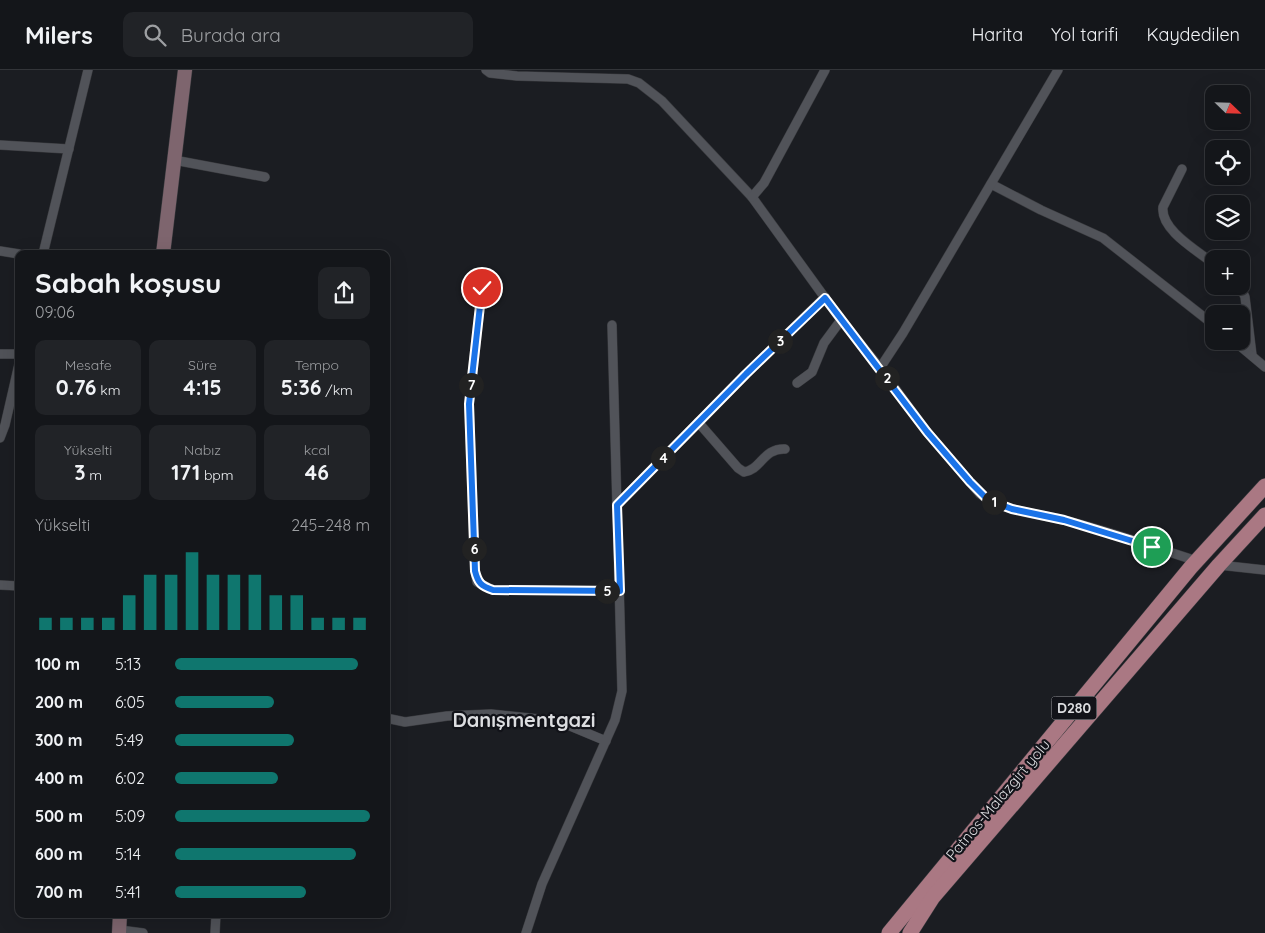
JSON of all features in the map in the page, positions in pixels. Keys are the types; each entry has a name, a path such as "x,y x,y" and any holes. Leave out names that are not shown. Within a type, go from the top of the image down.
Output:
{"main road":[{"name":"Patnos-Malazgirt yolu","path":"888,933 1197,561 1265,486"},
{"name":"D280","path":"910,933 933,897 1219,565 1265,515"}],"street":[{"path":"45,250 88,70"},
{"path":"163,250 185,70"},
{"path":"486,70 490,73 517,76 628,79 639,83 662,101 752,197 841,320 880,368 927,432 988,500 1012,509 1064,520 1197,561"},
{"path":"752,197 764,183 825,70"},
{"path":"880,368 904,333 1058,70"},
{"path":"0,145 69,149"},
{"path":"174,160 265,177"},
{"path":"1182,169 1162,207 1162,214 1165,222 1175,233 1205,257"},
{"path":"991,184 1041,210 1103,238 1205,318"},
{"path":"0,251 15,253"},
{"path":"482,288 469,404 475,571 477,582 493,590 620,591"},
{"path":"1243,295 1252,355"},
{"path":"617,505 698,422 825,298"},
{"path":"797,383 812,372 824,343 841,320"},
{"path":"526,933 542,884 616,720 622,691 612,325"},
{"path":"1246,350 1265,366"},
{"path":"0,354 15,354"},
{"path":"0,438 5,425 15,381"},
{"path":"698,422 738,468 744,472 751,470 772,451 785,449"},
{"path":"1219,565 1265,570"},
{"path":"0,585 15,586"},
{"path":"390,719 405,722 447,716 491,714 558,721 606,741"},
{"path":"120,918 119,932 143,933"},
{"path":"216,918 216,933"}],"district":[{"name":"Danışmentgazi","path":"524,720"}],"route":[{"path":"482,288 469,404 475,571 477,582 483,587 493,590 620,591 617,505 746,374 825,298 927,432 980,494 988,500 1012,509 1064,520 1152,547"}]}
